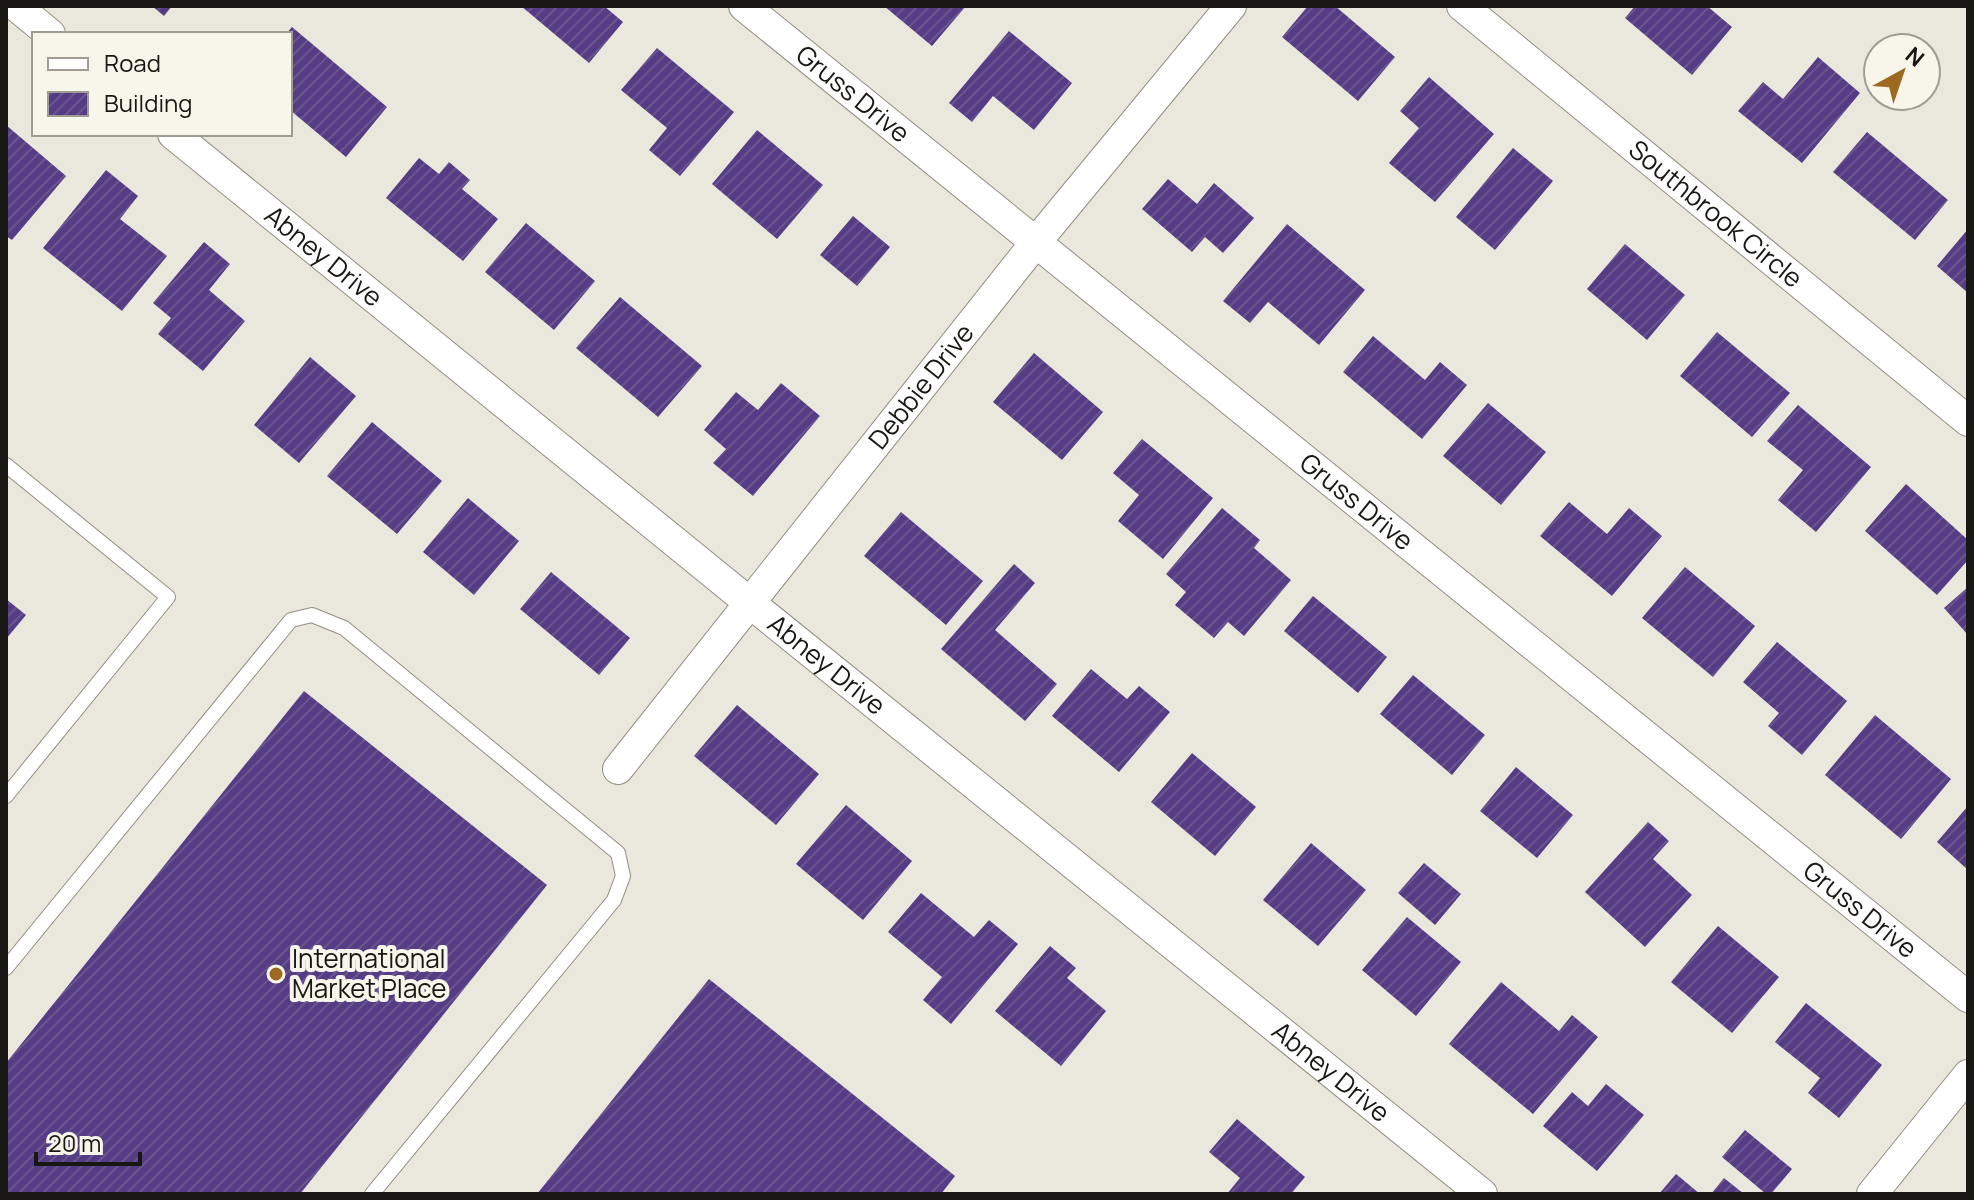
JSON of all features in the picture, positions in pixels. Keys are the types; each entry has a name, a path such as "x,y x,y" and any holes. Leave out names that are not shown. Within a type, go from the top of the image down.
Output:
{"street":[{"path":"16,6 48,32"},
{"name":"Gruss Drive","path":"744,6 1968,997"},
{"name":"Debbie Drive","path":"618,769 1036,242 1231,6"},
{"name":"Southbrook Circle","path":"1462,6 1968,421"},
{"name":"Abney Drive","path":"175,136 1482,1194"},
{"path":"1872,1194 1968,1075"}],"lane":[{"path":"6,465 168,597 12,777 6,796"},
{"path":"6,968 291,620 312,615 344,628 618,853 623,876 614,900 372,1194"}],"building":[{"path":"152,6 172,6 164,16"},
{"path":"521,6 604,6 623,22 589,63"},
{"path":"884,6 966,6 932,46"},
{"path":"1308,6 1335,6 1395,57 1358,101 1282,37"},
{"path":"1635,6 1707,6 1732,27 1692,75 1625,18"},
{"path":"292,27 387,107 346,157 292,112 292,32 288,32"},
{"path":"1009,31 1072,83 1034,130 993,96 972,122 949,103"},
{"path":"657,48 734,112 680,176 649,150 667,128 621,90"},
{"path":"1818,57 1860,93 1802,163 1738,111 1763,82 1783,99"},
{"path":"1429,77 1494,134 1435,202 1389,163 1419,128 1400,111"},
{"path":"6,125 66,176 12,240 6,236"},
{"path":"757,130 823,185 777,239 712,184"},
{"path":"1867,132 1948,200 1915,240 1833,172"},
{"path":"1513,148 1553,181 1495,250 1456,217"},
{"path":"419,158 439,174 449,162 470,180 462,189 498,219 463,261 386,198"},
{"path":"106,170 138,196 120,219 167,256 122,311 43,248"},
{"path":"1168,179 1197,204 1214,183 1254,218 1223,253 1205,237 1192,252 1142,209"},
{"path":"853,216 890,247 857,286 820,255"},
{"path":"526,223 595,281 554,330 485,272"},
{"path":"1287,224 1365,290 1319,345 1268,302 1250,323 1223,301"},
{"path":"1968,229 1968,293 1937,266"},
{"path":"204,242 230,264 209,290 245,321 203,371 158,334 171,318 153,303"},
{"path":"1625,244 1685,295 1647,340 1587,289"},
{"path":"620,297 702,366 658,417 576,348"},
{"path":"1717,332 1790,393 1752,437 1680,376"},
{"path":"1373,336 1425,380 1440,362 1467,385 1422,439 1343,372"},
{"path":"1034,353 1103,412 1062,460 993,402"},
{"path":"310,357 356,396 299,463 254,425"},
{"path":"781,383 820,416 753,496 713,463 726,449 704,430 736,392 758,410"},
{"path":"1488,403 1546,452 1501,505 1443,456"},
{"path":"1798,405 1871,467 1816,532 1778,500 1803,470 1767,441"},
{"path":"372,422 442,481 397,534 327,476"},
{"path":"1142,439 1213,498 1163,559 1118,521 1139,495 1113,473"},
{"path":"1906,484 1968,540 1968,560 1937,595 1865,531"},
{"path":"468,498 519,541 474,595 423,552"},
{"path":"1569,502 1607,534 1629,508 1662,536 1612,596 1540,536"},
{"path":"1222,508 1260,540 1254,548 1291,580 1244,636 1228,622 1214,638 1175,605 1186,592 1166,574"},
{"path":"901,512 983,581 946,625 864,556"},
{"path":"1014,564 1035,583 995,630 1057,684 1025,721 941,649"},
{"path":"1685,567 1755,626 1713,677 1642,618"},
{"path":"551,572 630,638 599,675 520,609"},
{"path":"1968,587 1968,635 1944,608"},
{"path":"1313,596 1387,657 1358,693 1284,631"},
{"path":"6,599 26,615 6,639"},
{"path":"1777,642 1847,701 1802,755 1768,726 1779,713 1743,682"},
{"path":"1091,669 1127,699 1139,686 1170,712 1119,772 1052,716"},
{"path":"1413,675 1485,735 1452,775 1380,714"},
{"name":"International Market Place","path":"304,691 547,885 300,1194 9,1194 6,1192 6,1063"},
{"path":"737,705 819,774 776,825 694,756"},
{"path":"1875,715 1951,779 1901,839 1825,775"},
{"path":"1192,753 1256,807 1215,856 1151,802"},
{"path":"1516,767 1573,815 1537,858 1480,811"},
{"path":"846,805 912,861 863,920 796,864"},
{"path":"1968,806 1968,870 1937,842"},
{"path":"1648,822 1669,841 1653,859 1692,895 1645,947 1585,892"},
{"path":"1311,843 1366,890 1318,946 1263,900"},
{"path":"1424,863 1461,894 1435,925 1398,893"},
{"path":"921,893 974,937 989,920 1018,944 951,1024 923,1000 942,977 888,932"},
{"path":"1407,917 1461,962 1416,1016 1362,970"},
{"path":"1718,926 1779,977 1732,1033 1671,982"},
{"path":"1050,946 1076,968 1067,978 1106,1011 1061,1066 995,1011"},
{"path":"709,979 955,1176 941,1194 537,1194"},
{"path":"1501,982 1559,1031 1572,1015 1598,1037 1533,1114 1449,1044"},
{"path":"1806,1003 1882,1065 1839,1118 1808,1093 1820,1078 1775,1042"},
{"path":"1606,1084 1644,1115 1597,1171 1543,1126 1572,1092 1588,1106"},
{"path":"1237,1119 1305,1177 1291,1194 1227,1194 1240,1178 1209,1152"},
{"path":"1745,1130 1792,1169 1771,1194 1766,1194 1722,1157"},
{"path":"1676,1174 1700,1194 1659,1194"},
{"path":"1724,1178 1744,1194 1711,1194"}],"place":[{"name":"International Market Place","path":"276,974"}]}
